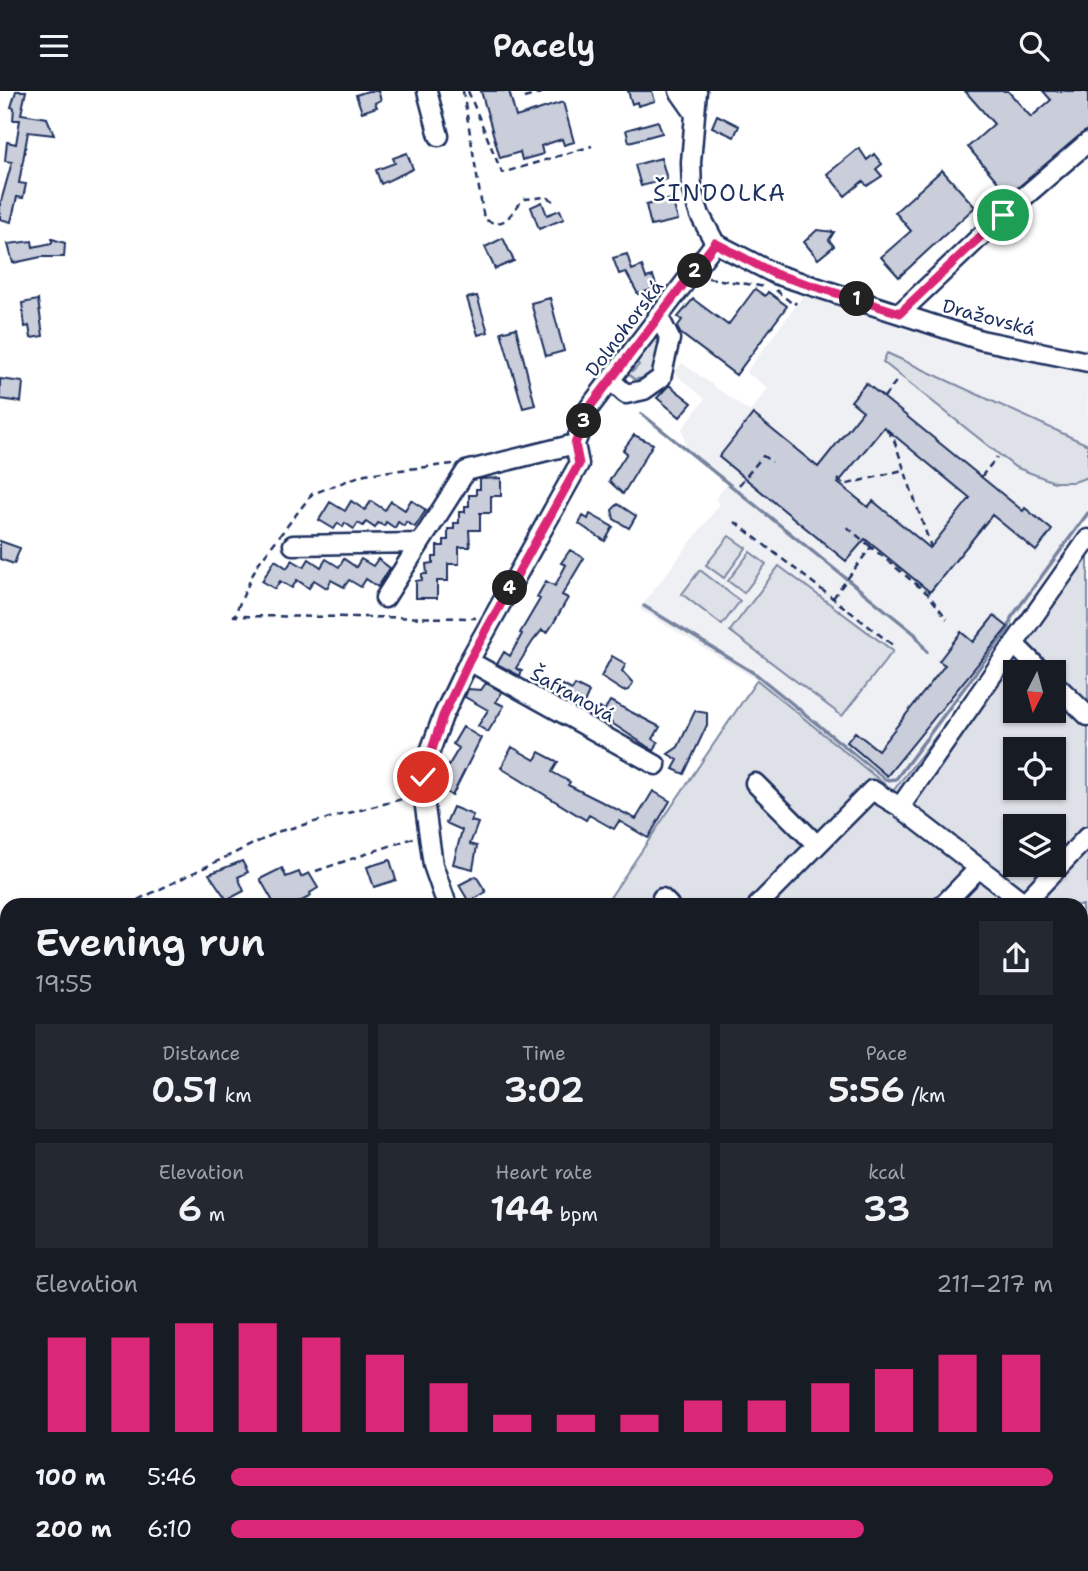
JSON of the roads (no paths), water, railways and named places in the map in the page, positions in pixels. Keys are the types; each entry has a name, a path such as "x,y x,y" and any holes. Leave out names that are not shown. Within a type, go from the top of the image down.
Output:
{"street":[{"path":"427,91 439,136"},
{"path":"679,91 694,111"},
{"path":"696,91 692,191 700,215 715,243"},
{"path":"900,313 1003,215 1088,142"},
{"name":"Dražovská","path":"715,243 775,274 981,340 1088,362"},
{"name":"Dolnohorská","path":"445,898 433,865 424,793 426,762 443,716 469,661 579,464 575,444 589,408 715,243"},
{"path":"610,380 626,394 644,390 661,378 670,339 659,315"},
{"path":"385,599 466,471 575,444"},
{"path":"900,807 1088,539"},
{"path":"293,545 418,543"},
{"path":"1014,644 1030,660"},
{"name":"Šafranová","path":"469,661 656,765"},
{"path":"1066,695 1088,716"},
{"path":"755,783 817,845"},
{"path":"765,898 872,790 900,807 1018,898"},
{"path":"1031,898 1088,836"},
{"path":"950,898 979,868"}],"waterway":[{"path":"642,414 915,634 927,652"},
{"path":"644,606 757,675 886,780 896,779 1009,628 1011,618 1088,513"}],"district":[{"name":"ŠINDOLKA","path":"720,193"}]}
